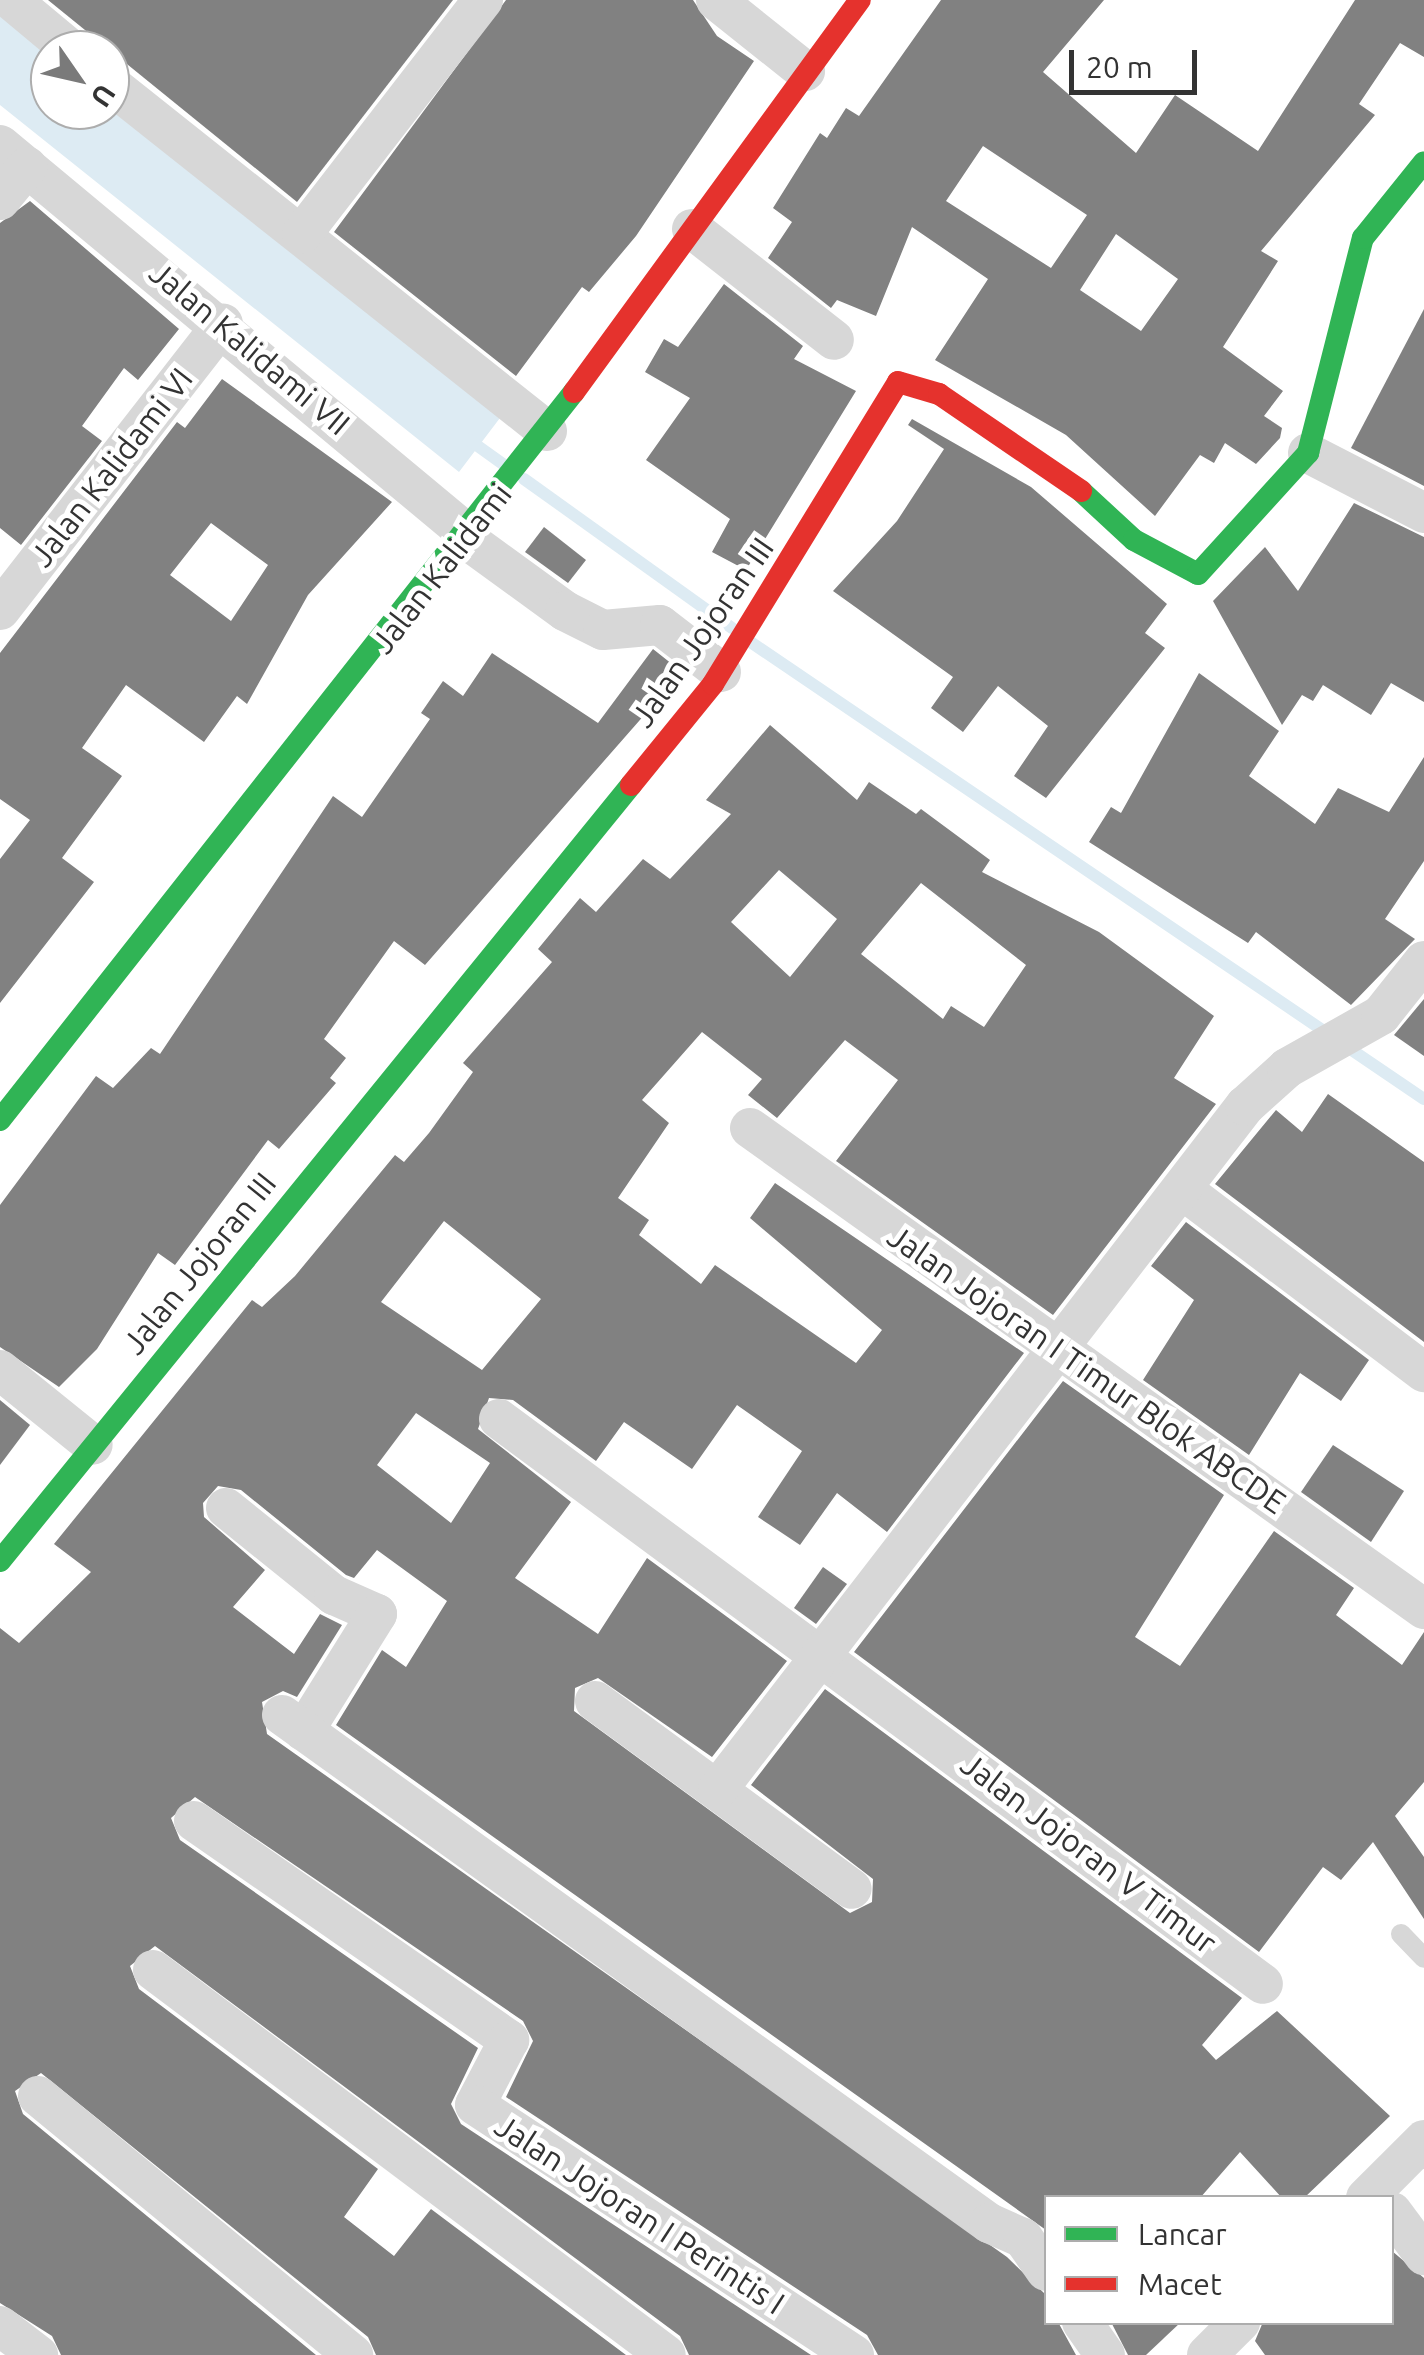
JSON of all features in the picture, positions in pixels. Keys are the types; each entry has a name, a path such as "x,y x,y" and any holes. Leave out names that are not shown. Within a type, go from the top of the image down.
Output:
{"street":[{"path":"302,234 482,0"},
{"path":"716,0 806,71"},
{"name":"Jalan Kalidami","path":"0,1120 469,535 860,0"},
{"path":"130,100 302,234 544,435"},
{"name":"Jalan Kalidami VII","path":"0,200 13,156 223,324 469,535 565,610 602,630 660,626 724,668"},
{"name":"Jalan Jojoran III","path":"0,1561 724,668 904,380 1050,462 1100,514 1191,576 1308,454 1363,238 1424,162"},
{"path":"692,229 834,340"},
{"name":"Jalan Kalidami VI","path":"0,610 223,324"},
{"path":"1308,454 1424,513"},
{"path":"718,1789 1063,1353 1246,1106 1287,1068 1362,1026 1424,961"},
{"name":"Jalan Jojoran I Timur Blok ABCDE","path":"750,1128 1424,1610"},
{"path":"1182,1190 1424,1372"},
{"path":"0,1370 93,1445"},
{"name":"Jalan Jojoran V Timur","path":"499,1418 1263,1984"},
{"path":"226,1508 334,1595 377,1614 293,1723 989,2223 1023,2238 1044,2268"},
{"path":"595,1701 852,1889"},
{"name":"Jalan Jojoran I Perintis I","path":"194,1820 510,2040 477,2106 854,2355"},
{"path":"152,1970 666,2355"},
{"path":"38,2096 352,2355"},
{"path":"1381,2195 1424,2140"},
{"path":"1394,2218 1424,2255"},
{"path":"1084,2325 1105,2355"},
{"path":"0,2326 38,2355"}],"lane":[{"path":"1401,1934 1424,1958"}],"shaded area":[{"path":"0,3 30,31 30,129 0,105"},
{"path":"130,107 506,410 459,472 31,130 130,130"}],"building":[{"path":"48,0 453,0 297,202 130,67 130,30 85,30"},
{"path":"506,0 693,0 717,36 754,61 636,236 589,292 582,287 516,376 334,232"},
{"path":"941,0 1104,0 1043,72 1136,153 1175,95 1258,151 1355,0 1424,0 1424,57 1400,43 1359,104 1375,115 1261,251 1278,261 1223,347 1283,391 1264,416 1282,428 1280,438 1256,464 1225,443 1214,463 1200,455 1155,516 1066,435 935,360 988,279 912,227 876,316 837,300 831,308 768,258 792,222 773,208 820,133 827,138 846,108 859,116","holes":["983,146 1087,215 1051,268 946,201","1116,234 1178,279 1141,331 1080,290"]},
{"path":"30,201 179,329 138,380 124,368 82,426 102,441 21,545 0,528 0,223"},
{"path":"724,284 803,346 794,359 856,391 746,570 712,552 730,519 646,460 690,398 645,372 664,339 678,347"},
{"path":"1424,309 1424,486 1351,448"},
{"path":"222,379 392,502 308,595 247,704 237,696 204,742 126,685 82,748 122,776 62,858 94,882 0,1003 0,859 30,820 0,799 0,653 177,422 185,428","holes":["211,523 268,565 231,621 170,575"]},
{"path":"912,419 1031,487 1167,604 1145,633 1165,648 1046,798 1014,776 1048,726 998,686 963,732 931,708 953,677 833,591 897,521 944,449 908,425"},
{"path":"1354,503 1424,537 1424,702 1391,683 1371,715 1323,685 1313,701 1302,695 1282,725 1213,601 1265,547 1298,591"},
{"path":"544,527 586,560 568,583 525,552"},
{"path":"653,649 682,672 425,965 394,941 324,1039 346,1058 330,1078 336,1083 279,1149 268,1140 175,1265 158,1253 97,1349 59,1387 0,1347 0,1205 96,1076 113,1088 151,1048 160,1054 333,796 362,817 430,719 421,713 443,681 463,696 492,653 598,723"},
{"path":"1199,673 1279,731 1249,776 1315,824 1338,788 1389,812 1424,757 1424,861 1385,919 1415,939 1351,1005 1256,932 1248,943 1089,842 1111,807 1121,813"},
{"path":"770,725 857,800 869,782 916,814 921,809 990,860 982,872 1099,932 1214,1016 1174,1078 1216,1104 1053,1315 836,1161 898,1080 845,1040 777,1118 748,1095 762,1079 702,1032 642,1100 669,1123 618,1198 649,1220 639,1235 701,1284 715,1265 856,1363 882,1330 750,1218 775,1183 1024,1353 887,1532 837,1493 800,1545 758,1517 802,1451 737,1405 692,1469 624,1422 596,1461 513,1400 489,1398 478,1429 571,1502 515,1578 598,1634 647,1558 787,1661 712,1757 598,1678 575,1688 574,1711 850,1913 872,1902 873,1879 751,1785 825,1689 1242,1998 1202,2045 1216,2060 1277,2011 1390,2116 1307,2195 1279,2195 1240,2152 1203,2195 1044,2195 1044,2229 336,1725 382,1650 406,1667 447,1601 377,1550 354,1578 346,1575 241,1490 218,1486 203,1503 204,1517 265,1570 233,1607 294,1654 320,1614 342,1625 297,1697 283,1691 262,1702 267,1734 1007,2257 1044,2293 1044,2325 1060,2325 1076,2355 878,2355 867,2335 506,2097 533,2041 523,2021 195,1797 171,1818 180,1840 478,2048 451,2104 461,2124 811,2355 689,2355 680,2336 155,1946 130,1966 139,1989 378,2169 344,2217 394,2256 431,2209 626,2355 376,2355 368,2337 41,2073 15,2091 23,2114 316,2355 61,2355 52,2336 0,2303 0,1628 19,1643 91,1572 54,1544 252,1300 262,1307 295,1276 395,1155 404,1162 429,1133 473,1072 463,1063 552,962 538,949 580,898 596,912 643,859 670,879 731,814 706,800","holes":["779,870 837,919 790,977 731,922","921,883 1026,965 984,1027 951,1006 943,1019 861,954","444,1221 541,1299 482,1370 381,1302","416,1413 490,1463 451,1523 377,1465"]},
{"path":"1424,999 1424,1056 1394,1035"},
{"path":"1328,1094 1424,1162 1424,1342 1215,1184 1276,1110 1302,1132"},
{"path":"1186,1222 1369,1360 1341,1401 1300,1373 1249,1455 1143,1380 1194,1300 1151,1266"},
{"path":"1063,1381 1224,1495 1135,1637 1180,1666 1274,1531 1354,1588 1336,1615 1402,1665 1424,1632 1424,1782 1395,1816 1424,1857 1424,1919 1373,1842 1341,1880 1323,1867 1259,1952 854,1652"},
{"path":"0,1400 30,1425 0,1465"},
{"path":"1333,1445 1404,1491 1371,1542 1301,1492"},
{"path":"823,1567 847,1584 816,1624 794,1608"},
{"path":"1394,2253 1424,2278 1424,2355 1265,2355 1255,2341 1262,2325 1394,2325"},
{"path":"1113,2325 1178,2325 1146,2355 1128,2355"}],"waterway":[{"path":"468,439 504,465"},
{"path":"524,479 732,628"},
{"path":"752,643 1424,1099"}],"traffic: fast":[{"path":"1081,491 1134,540 1198,574 1308,453 1363,238 1424,162"},
{"path":"0,1120 574,392"},
{"path":"0,1561 631,785"}],"traffic: jam":[{"path":"574,392 860,0"},
{"path":"631,785 713,684 898,382 939,394 1081,491"}]}
